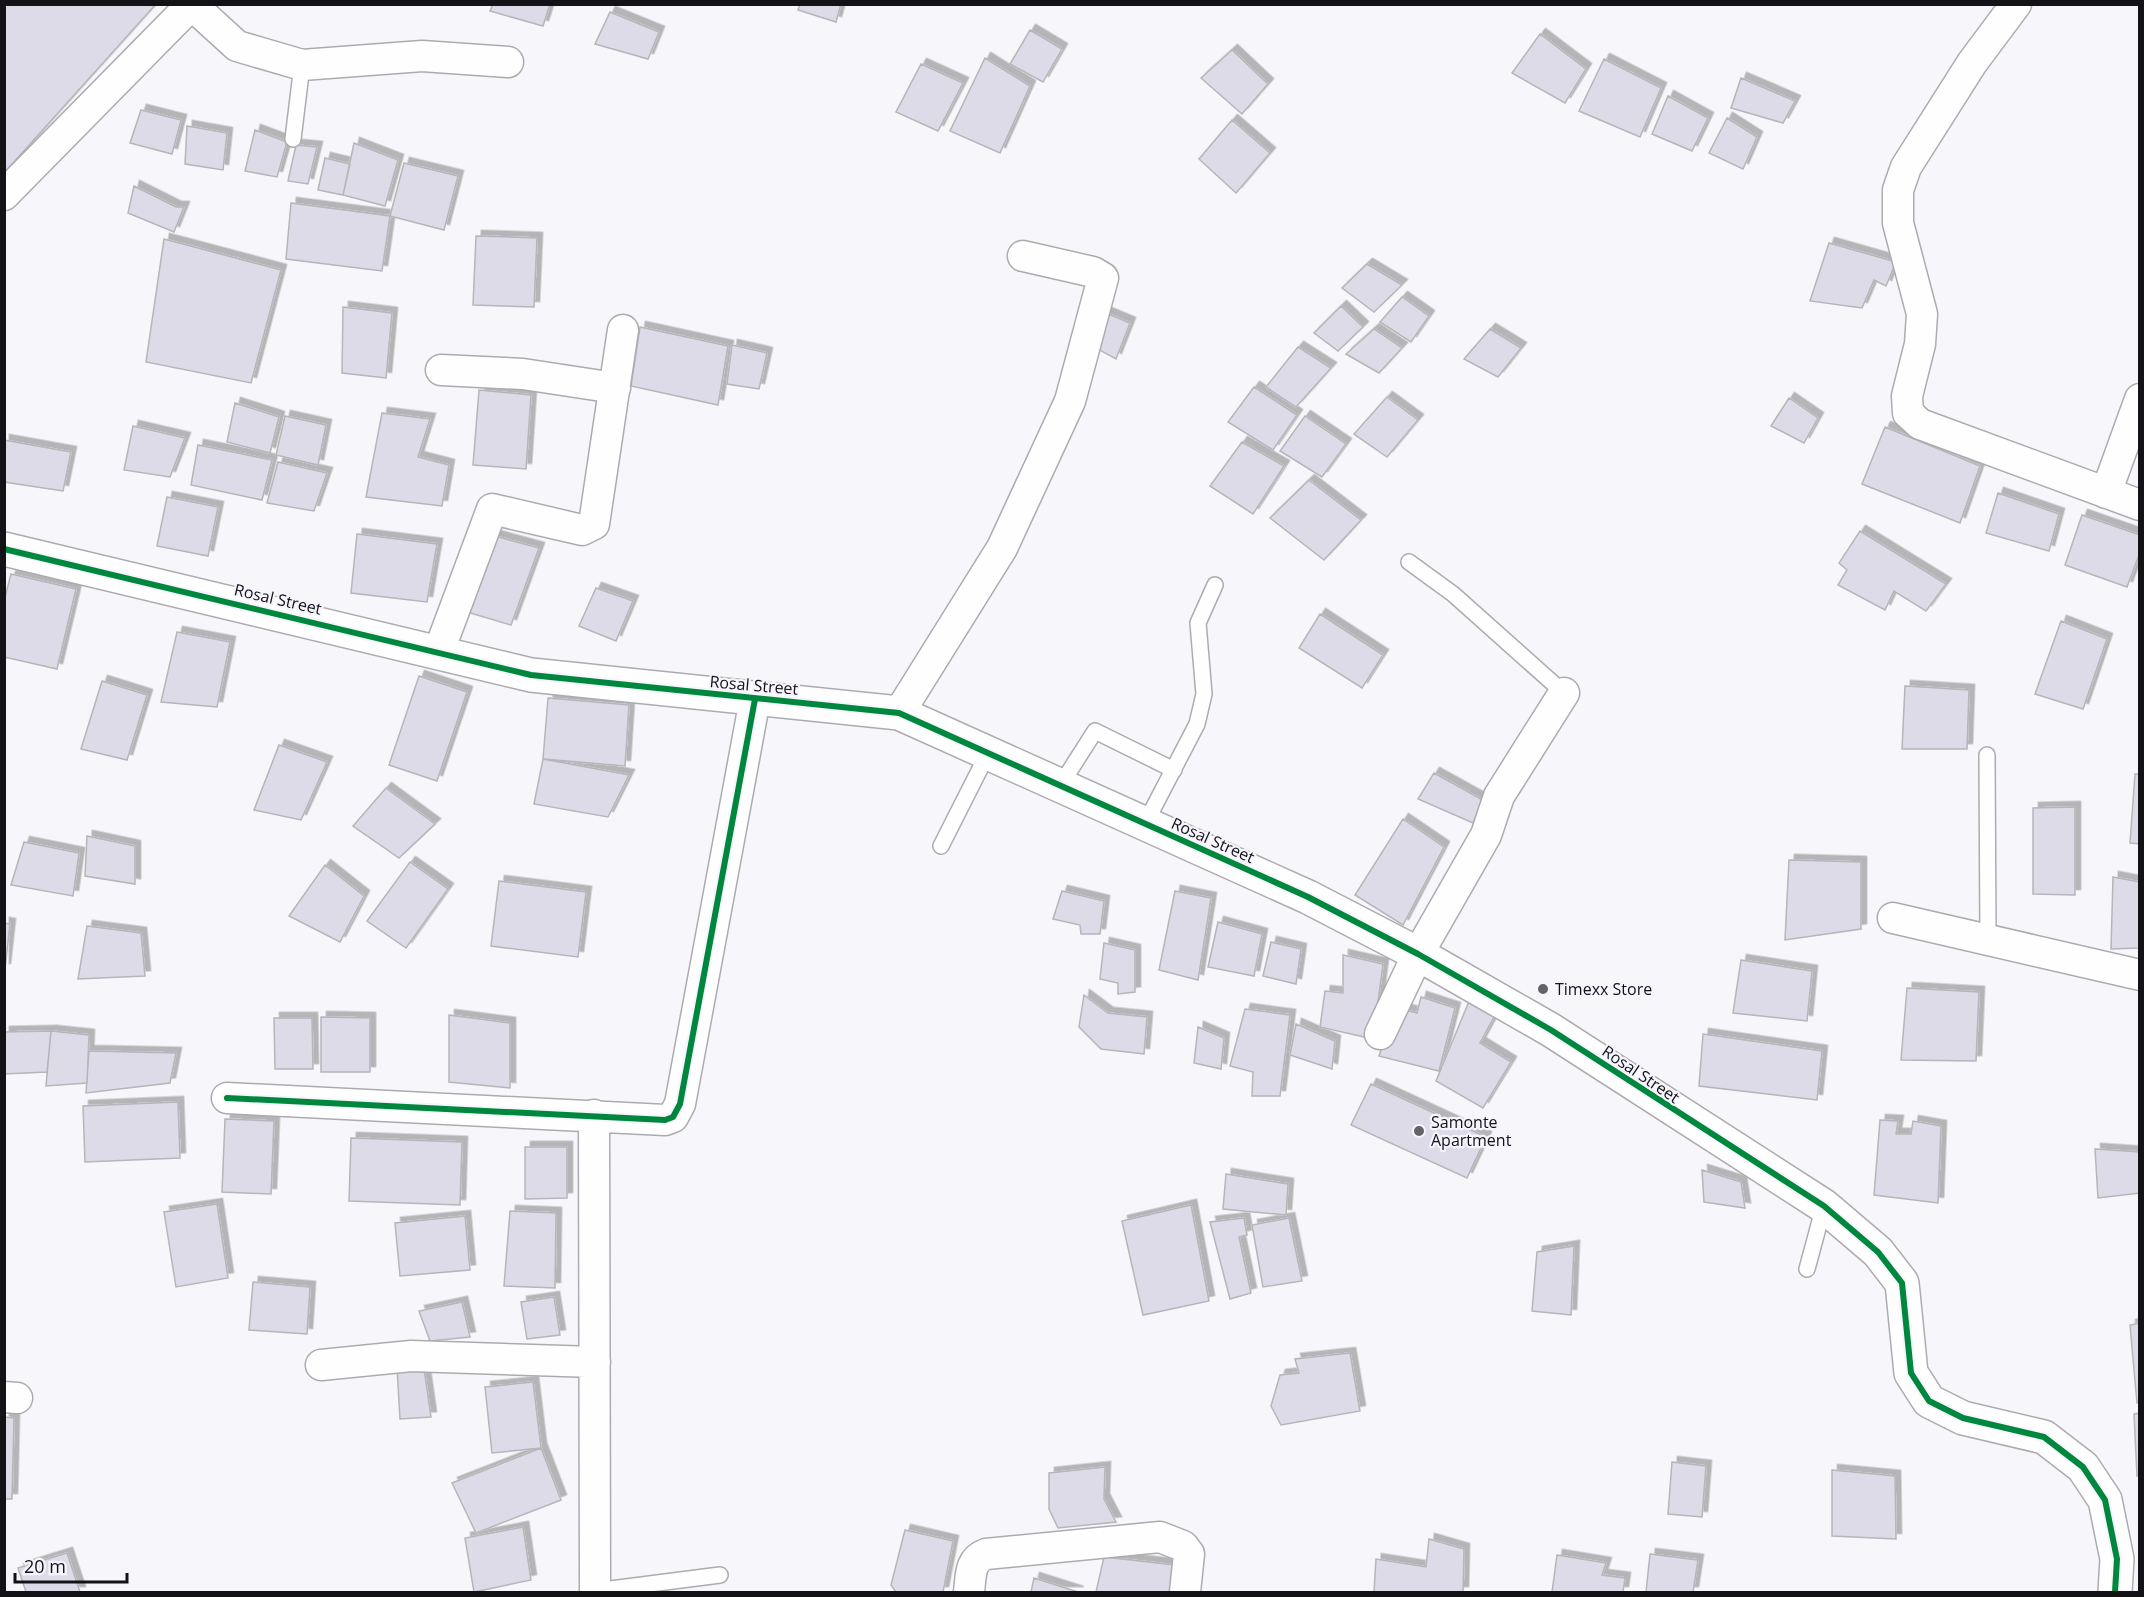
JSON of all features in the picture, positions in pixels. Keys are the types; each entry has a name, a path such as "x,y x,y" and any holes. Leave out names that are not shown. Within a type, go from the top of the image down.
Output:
{"street":[{"path":"2016,4 1971,63 1906,167 1898,190 1898,223 1922,314 1920,344 1907,396 1908,413 1920,424 2139,505"},
{"path":"4,195 192,5 237,46 302,65 422,56 508,62"},
{"path":"898,712 1002,548 1070,402 1103,278 1093,272 1023,256"},
{"path":"439,651 492,509 582,530 594,524 623,330"},
{"path":"441,370 523,374 615,388"},
{"path":"2106,493 2139,399"},
{"name":"Rosal Street","path":"4,549 439,651 531,675 898,712 1308,897 1419,954 1551,1030 1680,1116 1824,1206 1878,1252 1902,1283 1911,1373 1929,1401 1963,1418 2044,1437 2083,1467 2105,1500 2117,1559 2115,1593"},
{"path":"1380,1034 1419,954 1486,835 1499,796 1564,693"},
{"path":"227,1098 665,1120 673,1117 677,1112 755,699"},
{"path":"1893,918 1988,938 2139,975"},
{"path":"594,1115 595,1592"},
{"path":"321,1365 411,1356 595,1362"},
{"path":"969,1593 973,1564 979,1557 986,1554 1160,1537 1183,1546 1189,1554 1185,1593"}],"lane":[{"path":"293,139 302,65"},
{"path":"1409,562 1453,594 1564,693"},
{"path":"1145,824 1197,724 1204,694 1198,623 1215,585"},
{"path":"1060,786 1095,731 1174,770"},
{"path":"941,846 988,753"},
{"path":"1987,755 1988,938"},
{"path":"1807,1269 1824,1206"},
{"path":"595,1592 720,1575"}],"building":[{"path":"4,4 156,4 4,173"},
{"path":"493,4 550,4 543,26 490,11"},
{"path":"800,4 841,4 836,22 798,10"},
{"path":"610,12 659,32 648,59 595,44"},
{"path":"1030,30 1062,49 1043,82 1010,64"},
{"path":"1540,34 1586,69 1565,103 1512,73"},
{"path":"1232,50 1268,84 1242,114 1201,78"},
{"path":"985,58 1030,86 1000,153 950,131"},
{"path":"1604,59 1661,88 1640,137 1579,111"},
{"path":"921,64 963,83 938,131 896,112"},
{"path":"1741,78 1795,101 1783,123 1731,108"},
{"path":"1668,96 1708,118 1692,151 1652,134"},
{"path":"141,110 181,120 172,154 130,143"},
{"path":"1727,118 1757,137 1743,169 1709,153"},
{"path":"1232,120 1270,153 1236,193 1199,159"},
{"path":"187,126 227,133 223,170 185,164"},
{"path":"255,130 287,142 277,177 245,171"},
{"path":"354,143 398,160 385,206 343,195"},
{"path":"296,145 317,147 308,184 288,181"},
{"path":"325,158 350,164 343,195 318,190"},
{"path":"404,163 458,176 444,230 390,216"},
{"path":"134,186 176,207 184,207 174,232 128,213"},
{"path":"291,203 390,216 382,271 286,259"},
{"path":"476,236 537,238 534,307 473,305"},
{"path":"164,239 281,270 251,383 146,362"},
{"path":"1829,243 1896,262 1886,286 1874,280 1862,308 1810,301"},
{"path":"1367,264 1402,285 1374,312 1342,288"},
{"path":"1402,297 1429,316 1411,342 1380,322"},
{"path":"1341,306 1363,327 1338,351 1314,333"},
{"path":"343,307 392,313 386,378 342,373"},
{"path":"1106,313 1130,323 1116,359 1094,347"},
{"path":"640,327 728,346 718,405 631,386"},
{"path":"1374,329 1402,348 1379,373 1346,354"},
{"path":"1490,329 1521,348 1498,377 1464,359"},
{"path":"732,345 767,353 759,389 727,384"},
{"path":"1298,347 1331,368 1296,407 1266,387"},
{"path":"1254,387 1297,415 1273,450 1228,422"},
{"path":"479,390 531,395 526,469 473,465"},
{"path":"1387,397 1418,420 1387,457 1354,434"},
{"path":"1789,398 1818,418 1804,443 1771,426"},
{"path":"235,403 279,417 270,453 227,442"},
{"path":"382,413 430,419 418,457 449,465 442,506 366,497"},
{"path":"285,416 326,425 318,465 276,455"},
{"path":"1305,416 1346,444 1322,477 1280,451"},
{"path":"133,426 185,438 170,477 124,470"},
{"path":"1885,427 1980,466 1960,523 1862,484"},
{"path":"4,440 71,452 63,491 4,482"},
{"path":"1242,442 1284,466 1253,514 1210,486"},
{"path":"198,445 272,460 262,500 191,485"},
{"path":"278,462 327,473 314,511 267,503"},
{"path":"1309,480 1361,520 1324,560 1270,518"},
{"path":"1998,493 2059,514 2049,551 1986,533"},
{"path":"167,497 218,507 208,556 157,546"},
{"path":"2082,515 2140,535 2140,552 2127,587 2065,565"},
{"path":"1860,531 1946,584 1926,611 1894,591 1885,610 1838,585 1847,570 1839,563"},
{"path":"357,534 437,544 427,602 351,593"},
{"path":"491,535 539,548 511,625 467,612"},
{"path":"11,574 76,589 57,669 4,657 4,601"},
{"path":"596,588 633,601 616,641 579,626"},
{"path":"1320,614 1383,655 1362,688 1299,648"},
{"path":"2061,621 2107,639 2083,709 2035,694"},
{"path":"177,632 230,642 217,707 161,702"},
{"path":"419,676 467,692 437,781 389,765"},
{"path":"102,681 147,695 127,760 81,749"},
{"path":"1905,686 1969,690 1967,749 1902,749"},
{"path":"548,698 629,705 625,766 543,759"},
{"path":"279,745 327,762 301,820 254,810"},
{"path":"543,759 629,775 608,817 534,804"},
{"path":"1434,773 1483,800 1473,823 1418,799"},
{"path":"2135,774 2140,774 2140,844 2130,843"},
{"path":"386,788 435,824 399,858 353,826"},
{"path":"2075,807 2075,895 2033,894 2033,808"},
{"path":"1403,819 1444,847 1403,925 1355,895"},
{"path":"87,836 135,846 135,884 85,876"},
{"path":"24,842 79,853 73,896 11,885"},
{"path":"1789,860 1861,862 1861,929 1785,940"},
{"path":"410,862 448,889 406,948 367,921"},
{"path":"325,865 364,896 340,942 289,916"},
{"path":"2113,877 2140,882 2140,948 2111,949"},
{"path":"499,881 586,892 578,957 491,946"},
{"path":"1062,891 1104,901 1100,934 1081,934 1080,925 1053,919"},
{"path":"1175,891 1211,898 1198,980 1159,970"},
{"path":"1218,922 1262,934 1254,976 1208,967"},
{"path":"4,923 10,924 5,969 4,969"},
{"path":"87,926 141,933 145,976 78,979"},
{"path":"1271,942 1301,949 1296,984 1263,976"},
{"path":"1104,943 1135,950 1135,992 1118,994 1118,983 1100,979"},
{"path":"1343,955 1383,964 1373,1039 1320,1027 1325,991 1343,993"},
{"path":"1741,960 1812,971 1807,1021 1733,1013"},
{"path":"1907,988 1979,992 1976,1061 1901,1060"},
{"path":"1084,995 1108,1013 1147,1017 1144,1054 1101,1049 1079,1027"},
{"path":"1421,997 1455,1008 1439,1071 1379,1056 1395,1007 1417,1013"},
{"path":"1470,999 1494,1017 1480,1043 1511,1062 1483,1108 1436,1081"},
{"path":"1245,1009 1290,1015 1280,1096 1252,1096 1253,1072 1230,1066"},
{"path":"449,1015 510,1023 510,1088 449,1082"},
{"path":"321,1017 370,1018 370,1072 321,1072"},
{"path":"274,1018 312,1018 313,1069 275,1069"},
{"path":"1296,1024 1335,1041 1332,1069 1290,1055"},
{"path":"1198,1027 1224,1038 1221,1069 1194,1063"},
{"path":"51,1031 89,1035 87,1083 46,1086"},
{"path":"51,1031 47,1072 4,1074 4,1032"},
{"path":"1703,1034 1822,1051 1817,1100 1699,1086"},
{"path":"89,1051 176,1053 170,1083 86,1093"},
{"name":"Samonte Apartment","path":"1371,1084 1486,1137 1467,1178 1351,1125"},
{"name":"Samonte Apartment","path":"1371,1084 1486,1137 1467,1178 1351,1125"},
{"name":"Samonte Apartment","path":"1371,1084 1486,1137 1467,1178 1351,1125"},
{"path":"178,1102 180,1158 85,1162 83,1106"},
{"path":"225,1119 274,1121 271,1194 222,1192"},
{"path":"1880,1120 1898,1121 1896,1134 1911,1134 1913,1121 1941,1126 1938,1203 1874,1195"},
{"path":"351,1138 462,1142 460,1205 349,1201"},
{"path":"525,1147 567,1147 567,1198 525,1199"},
{"path":"2095,1149 2140,1152 2140,1193 2098,1198"},
{"path":"1702,1170 1741,1182 1745,1208 1704,1202"},
{"path":"1226,1174 1288,1184 1286,1215 1223,1209"},
{"path":"217,1204 228,1278 176,1287 164,1212"},
{"path":"1191,1205 1209,1301 1143,1315 1122,1221"},
{"path":"510,1211 556,1213 555,1288 504,1286"},
{"path":"465,1216 470,1270 400,1276 395,1223"},
{"path":"1244,1218 1247,1235 1239,1237 1251,1293 1230,1299 1210,1222"},
{"path":"1289,1218 1302,1281 1263,1287 1252,1225"},
{"path":"1574,1246 1571,1315 1532,1311 1537,1252"},
{"path":"253,1282 310,1287 307,1334 249,1330"},
{"path":"554,1297 560,1335 527,1339 521,1302"},
{"path":"462,1302 470,1337 430,1341 419,1311"},
{"path":"2140,1323 2140,1402 2137,1403 2130,1325"},
{"path":"1350,1353 1360,1411 1281,1425 1271,1406 1280,1375 1299,1373 1295,1359"},
{"path":"397,1367 424,1369 431,1417 400,1419"},
{"path":"533,1382 541,1448 492,1453 485,1387"},
{"path":"2140,1413 2140,1476 2137,1476 2134,1414"},
{"path":"4,1417 14,1418 12,1499 4,1499"},
{"path":"541,1448 561,1500 476,1533 452,1483"},
{"path":"1672,1462 1706,1466 1702,1517 1668,1514"},
{"path":"1105,1467 1104,1499 1116,1522 1058,1528 1049,1509 1049,1473"},
{"path":"1832,1470 1895,1476 1896,1539 1832,1536"},
{"path":"523,1527 531,1580 474,1592 465,1538"},
{"path":"905,1530 953,1541 943,1592 896,1592 891,1585"},
{"path":"1429,1539 1464,1549 1463,1592 1374,1592 1376,1559 1426,1567"},
{"path":"67,1553 80,1592 26,1592 18,1568"},
{"path":"1650,1554 1698,1560 1693,1592 1646,1592"},
{"path":"1557,1555 1606,1563 1602,1575 1625,1578 1623,1592 1552,1592"},
{"path":"1104,1557 1175,1565 1170,1592 1096,1592"},
{"path":"1034,1578 1078,1592 1031,1592"}],"cycle path":[{"path":"4,549 531,675 899,713 1308,897 1418,954 1551,1030 1824,1206 1878,1252 1902,1283 1911,1373 1929,1401 1963,1418 2044,1437 2083,1467 2105,1500 2117,1559 2115,1592"},
{"path":"227,1098 665,1120 673,1117 680,1104 755,699"}],"place":[{"name":"Timexx Store","path":"1543,989"},
{"name":"Samonte Apartment","path":"1419,1131"}]}
